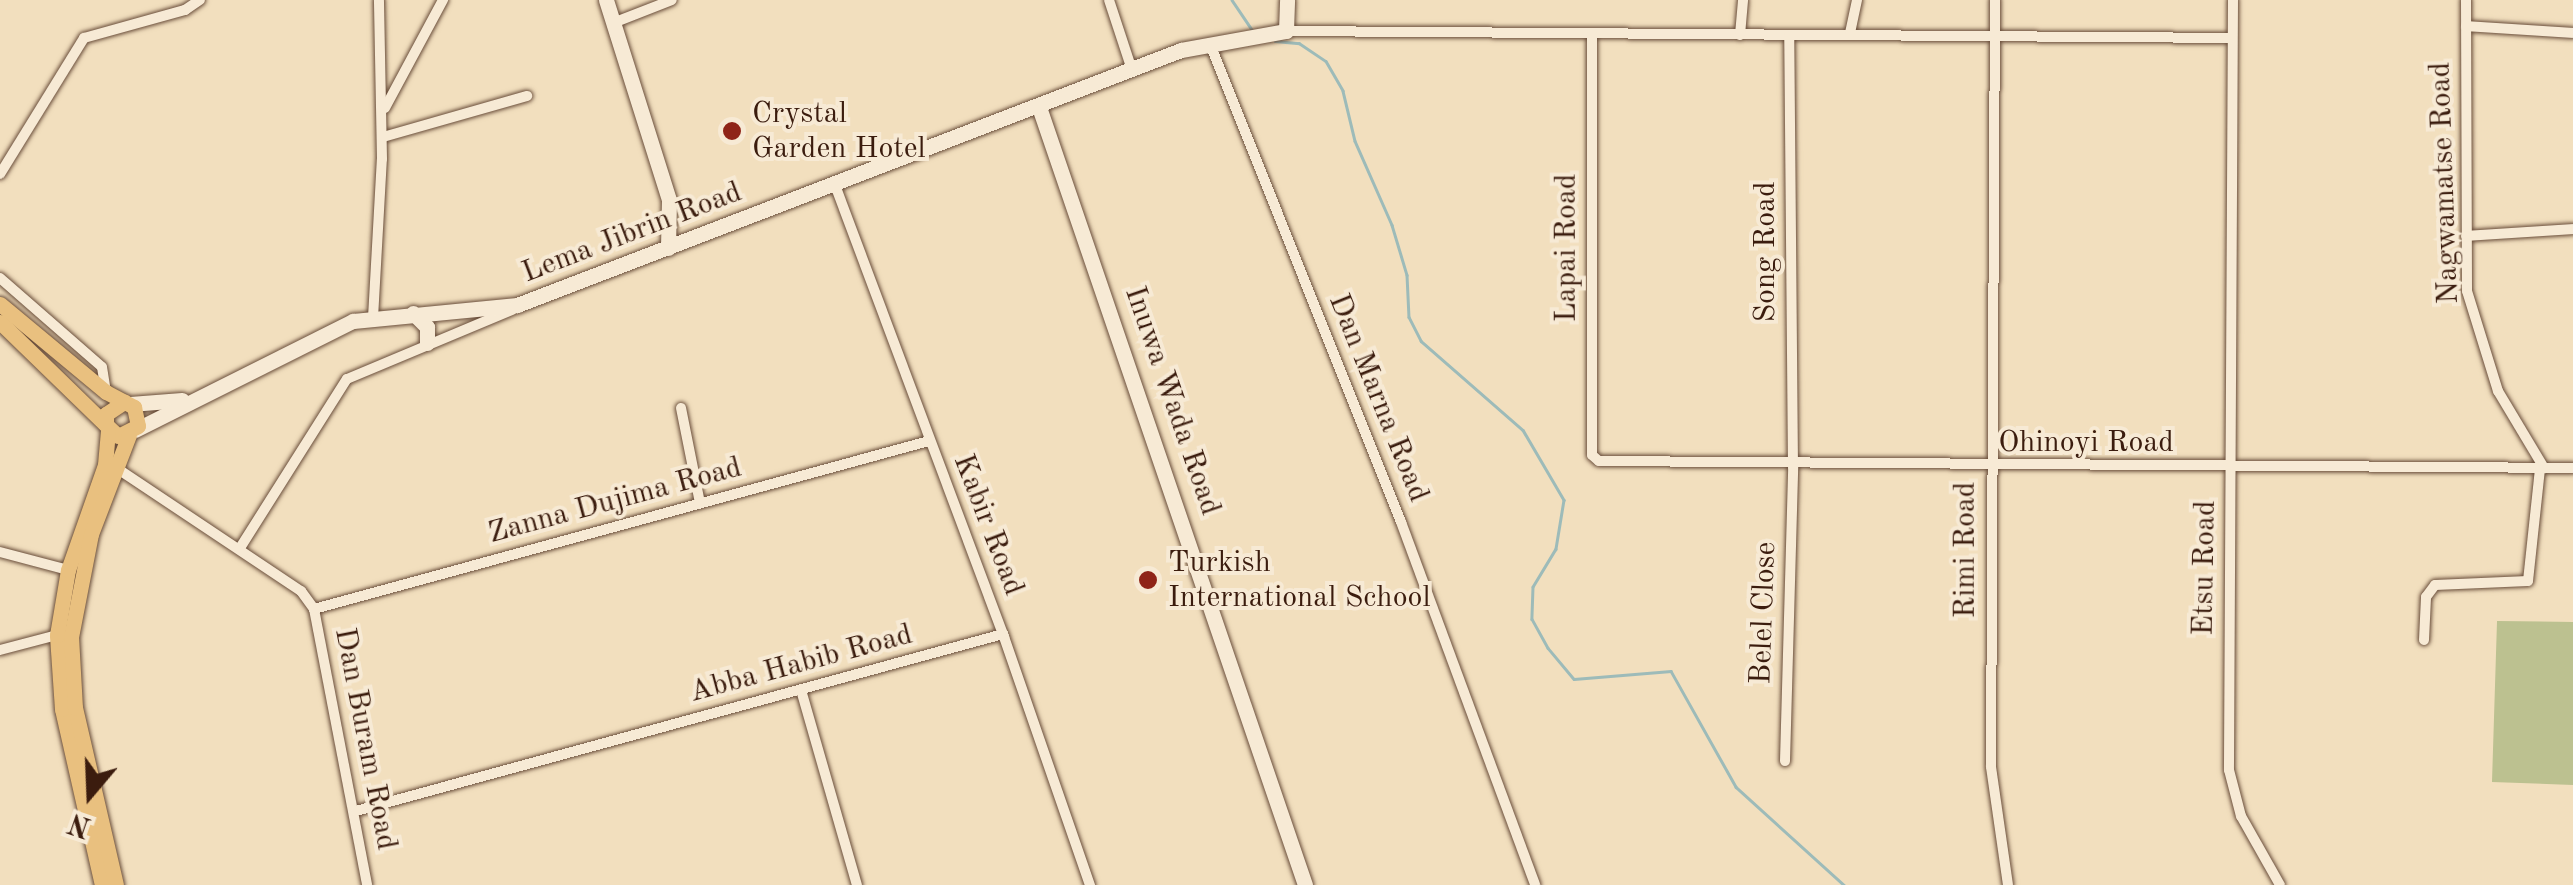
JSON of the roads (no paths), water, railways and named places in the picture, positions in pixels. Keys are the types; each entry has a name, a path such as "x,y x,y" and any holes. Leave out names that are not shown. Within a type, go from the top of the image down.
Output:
{"main road":[{"path":"0,304 139,416 114,467 80,574 70,637 82,772 102,885"},
{"path":"0,322 107,428 132,433"},
{"path":"116,885 62,709 57,634 68,570 105,464 108,409 127,403"}],"street":[{"path":"0,174 84,38 184,10 200,0"},
{"path":"372,318 383,137 379,0"},
{"path":"383,114 443,0"},
{"path":"606,0 669,200 668,248"},
{"path":"613,23 672,0"},
{"path":"1110,0 1132,70"},
{"path":"1287,0 1286,31 1789,36 1993,33 2232,38"},
{"path":"1740,35 1743,0"},
{"path":"1850,33 1856,0"},
{"name":"Rimi Road","path":"1995,0 1991,767 2008,885"},
{"name":"Etsu Road","path":"2234,0 2229,770 2241,816 2280,885"},
{"name":"Nagwamatse Road","path":"2466,0 2466,291 2498,391 2542,468"},
{"path":"2466,26 2573,33"},
{"name":"Lema Jibrin Road","path":"240,548 347,379 427,343 668,248 1132,70 1210,44 1262,32 1286,31"},
{"name":"Lapai Road","path":"1592,32 1592,455 1599,461"},
{"name":"Song Road","path":"1789,36 1793,467"},
{"name":"Dan Marna Road","path":"1210,44 1402,522 1535,885"},
{"path":"383,137 527,96"},
{"name":"Inuwa Wada Road","path":"1039,107 1305,885"},
{"name":"Kabir Road","path":"835,185 1003,634 1089,885"},
{"path":"2466,236 2573,230"},
{"path":"0,278 102,367 106,392"},
{"path":"132,433 186,399 372,318 486,310 567,288"},
{"path":"413,313 427,327 427,343"},
{"path":"127,403 186,399"},
{"path":"681,408 700,504"},
{"name":"Zanna Dujima Road","path":"314,609 929,441"},
{"name":"Ohinoyi Road","path":"1599,461 1793,467 2573,468"},
{"name":"Dan Buram Road","path":"114,467 240,548 301,592 314,609 356,811 367,885"},
{"name":"Belel Close","path":"1785,761 1793,467"},
{"path":"2424,640 2426,597 2435,585 2528,581 2542,468"},
{"path":"0,552 68,570"},
{"path":"0,650 57,634"},
{"name":"Abba Habib Road","path":"356,811 1003,634"},
{"path":"801,690 857,885"}],"waterway":[{"path":"1232,0 1252,30"},
{"path":"1275,41 1299,43 1326,61 1343,91 1355,141 1392,225 1407,275 1409,317 1421,341 1523,430 1564,500 1556,549 1533,587 1532,619 1548,648 1574,679 1671,671 1736,787 1844,885"}],"place":[{"name":"Crystal Garden Hotel","path":"732,131"},
{"name":"Turkish International School","path":"1148,580"}]}
